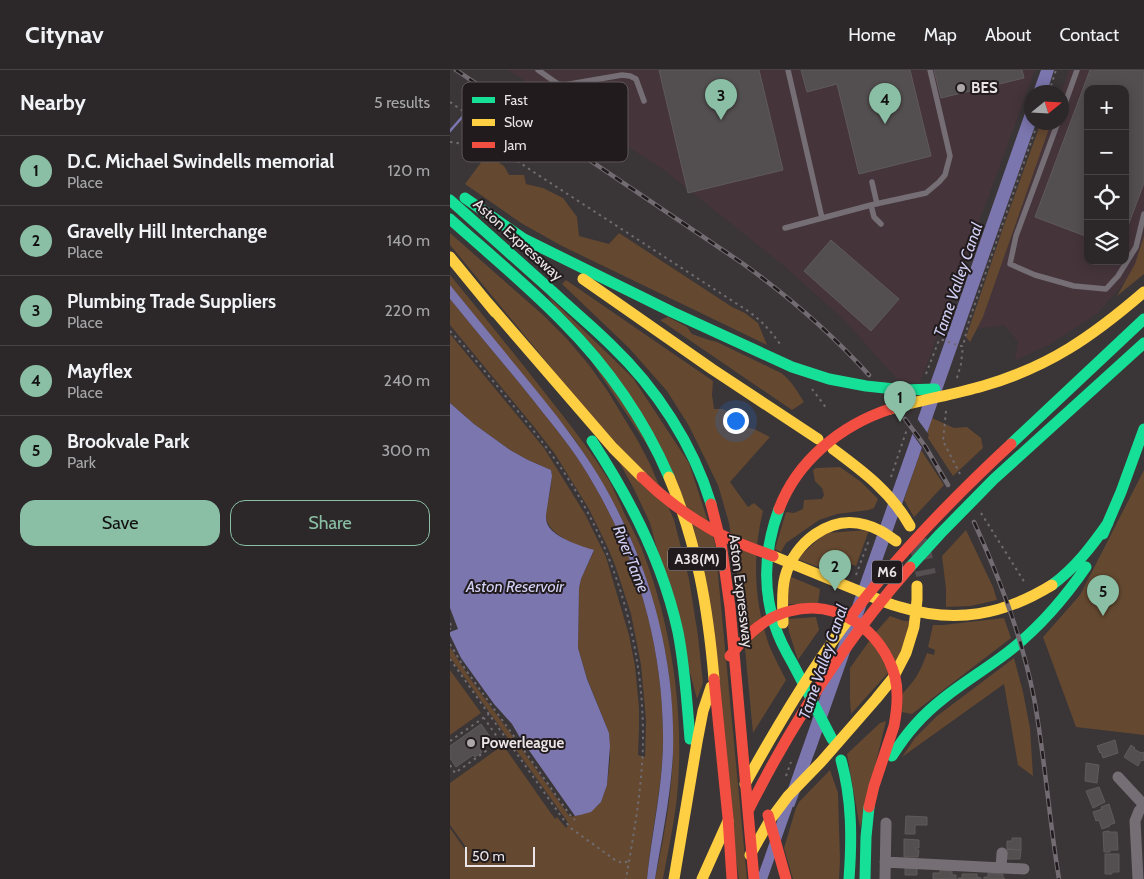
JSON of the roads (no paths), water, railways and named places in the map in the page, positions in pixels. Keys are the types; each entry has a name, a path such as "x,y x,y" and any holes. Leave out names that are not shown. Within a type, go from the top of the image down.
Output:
{"highway":[{"name":"M6","path":"454,196 479,208 818,440"},
{"name":"Aston Expressway","path":"454,196 470,217 611,345 643,380 669,414 698,468 717,524 722,546 735,661 754,879"},
{"name":"Aston Expressway","path":"450,219 554,313 596,358 632,407 672,484 691,537 702,584 712,657 732,879"},
{"name":"M6","path":"524,239 672,312 792,367 828,379 904,390 943,389 981,384 1018,374"},
{"name":"A38(M)","path":"450,257 613,448 652,486 687,514 735,541 898,607 922,614 954,617 986,614 1016,605 1044,590 1065,575 1089,550 1108,523"},
{"name":"M6","path":"830,735 783,646 772,620 767,592 766,559 770,537 784,494 794,479 815,453 829,440 866,418 897,407 968,390 1018,374 1053,359 1086,340 1144,292"},
{"name":"A38(M)","path":"487,302 585,429 602,454 632,504 650,544 667,594 683,662 690,741 689,786"},
{"name":"M6","path":"702,879 742,790 769,740 822,657 857,608 897,560 959,494 1144,319"},
{"name":"M6","path":"721,872 753,801 781,748 807,705 869,617 909,568 974,499 1144,343"},
{"path":"866,858 877,790 884,771 902,739 924,714 1038,627 1065,596 1087,565 1108,523 1144,429"},
{"path":"833,449 884,489 898,506 910,526"},
{"name":"M6","path":"783,646 782,597 786,574 796,552 804,542 814,534 832,525 844,523 856,523 876,528 887,533 896,541"},
{"name":"M6","path":"738,879 757,841 793,790 867,716 884,690 906,654 915,625 922,587"},
{"path":"674,879 701,719 712,686 720,670 740,643 759,625 787,611 801,608 831,610 854,619 876,638 892,667 897,692 897,705 894,724 871,797 866,831 865,879"},
{"name":"A38(M)","path":"735,661 760,786 786,879"},
{"path":"841,760 847,781 852,815 849,879"}],"street":[{"path":"1118,777 1144,805 1135,821 1138,879"},
{"path":"885,879 886,823"},
{"path":"1001,868 1002,853"},
{"path":"885,862 1024,869"}],"lane":[{"path":"538,70 555,82"},
{"path":"788,70 822,218"},
{"path":"785,228 926,193 939,182 945,175 950,156 930,70"},
{"path":"1069,92 1077,70"},
{"path":"581,82 622,75 630,76 636,79 644,101"},
{"path":"1055,130 1016,236 1010,264 1035,276 1074,286 1106,289 1118,276 1136,247 1144,214"},
{"path":"872,182 874,216 881,224"}],"water":[{"path":"1041,70 1054,70 1049,85 1036,85"},
{"path":"1024,116 1024,130 1034,130 816,749 794,807 783,803"},
{"name":"River Tame","path":"450,285 549,406 582,451 616,507 644,574 664,644 670,679 673,716 673,752 670,784 655,879 647,879 662,770 663,733 661,697 650,627 630,560 616,527 582,465 519,383 450,299"},
{"name":"Aston Reservoir","path":"450,403 474,424 510,450 551,470 552,476 546,515 548,526 563,538 594,550 579,588 578,648 587,679 609,733 610,746 607,785 601,802 591,812 575,816 512,724 494,704 461,658 450,635 450,632 458,629 450,608"}],"waterway":[{"path":"450,131 462,117"},
{"name":"Tame Valley Canal","path":"762,879 788,805"}],"tunnel":[{"path":"917,541 926,575"}],"railway":[{"path":"456,70 474,82"},
{"path":"592,162 759,276 824,330 869,375"},
{"path":"905,419 925,446 948,485"},
{"path":"974,522 993,565 1017,630 1029,675 1038,721 1059,879"}],"place":[{"name":"BES","path":"961,88"},
{"name":"Plumbing Trade Suppliers","path":"721,120"},
{"name":"Mayflex","path":"885,124"},
{"name":"D.C. Michael Swindells memorial","path":"900,422"},
{"name":"Gravelly Hill Interchange","path":"835,591"},
{"name":"Brookvale Park","path":"1103,616"},
{"name":"Powerleague","path":"471,743"}]}
